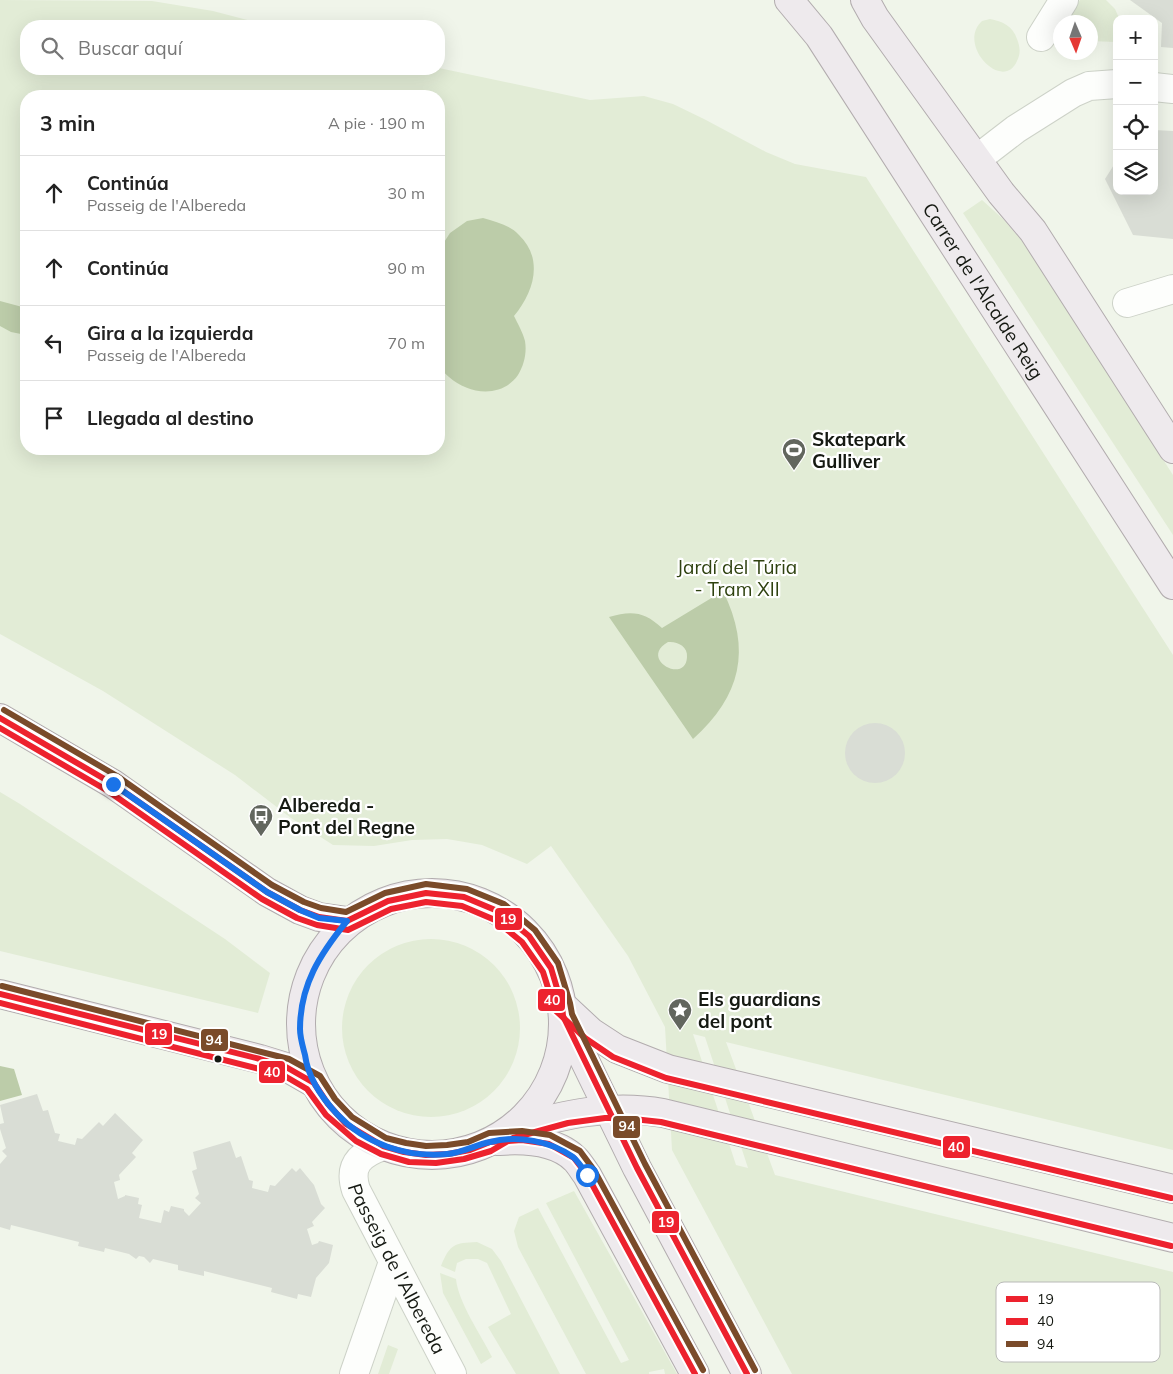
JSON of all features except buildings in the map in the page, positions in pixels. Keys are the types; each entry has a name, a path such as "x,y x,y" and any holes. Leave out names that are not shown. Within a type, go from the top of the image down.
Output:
{"main road":[{"name":"Carrer de l'Alcalde Reig","path":"789,0 818,36 1173,585"},
{"path":"865,0 875,18 1001,193 1033,230 1173,449"},
{"path":"0,718 113,784 267,892 319,918 347,921"},
{"path":"748,1374 637,1168 609,1109 563,1010 551,968 529,936 500,912 464,897 426,893 388,901 347,921 330,941 313,968 303,998 300,1030 306,1062 314,1083 328,1104 346,1124 383,1146 426,1155 448,1154 470,1150 499,1136 563,1115 609,1109 645,1110 1173,1238"},
{"path":"0,994 260,1059 286,1067 314,1083"},
{"path":"563,1010 591,1032 617,1048 668,1069 1173,1189"},
{"path":"499,1136 533,1108 551,1080 561,1049 563,1010"},
{"path":"499,1136 549,1144 574,1158 587,1175 695,1374"}],"street":[{"path":"1041,36 1064,0"},
{"path":"977,159 1016,129 1073,93 1089,86 1113,84"},
{"path":"1158,87 1173,89"},
{"path":"1127,303 1173,289"},
{"name":"Passeig de l'Albereda","path":"383,1146 362,1156 354,1169 352,1179 452,1374"},
{"path":"354,1374 393,1262"}],"green space":[{"name":"Jardí del Túria - Tram XII","path":"0,0 152,1 213,11 247,20 20,20 20,75 445,75 445,69 590,100 644,96 673,104 766,152 795,164 866,177 1173,655 1173,1150 726,1042 775,1175 1173,1272 1173,1374 792,1374 672,1150 665,1027 628,956 551,846 527,864 482,845 447,839 412,840 374,846 333,845 291,818 235,775 103,691 0,634","holes":["693,1034 705,1037 748,1168 736,1165"]},
{"path":"1080,0 1106,0 1115,9 1118,15 1113,15 1113,42 1098,41 1098,15 1071,15"},
{"path":"990,19 999,21 1013,31 1019,45 1020,53 1017,61 1010,69 1002,72 993,69 984,62 978,53 975,42 975,31 982,21"},
{"path":"982,200 1003,219 1028,248 1173,475 1173,535 963,213"},
{"path":"0,792 225,939 270,973 258,1013 0,951"},
{"path":"431,939 465,946 480,954 494,965 505,979 513,994 520,1028 513,1062 505,1077 494,1091 480,1102 465,1110 431,1117 397,1110 382,1102 368,1091 357,1077 349,1062 342,1028 349,994 357,979 368,965 382,954 397,946"},
{"path":"574,1191 677,1374 665,1374 664,1369 649,1372 649,1374 586,1374 518,1247 514,1231 519,1217 538,1208 621,1363 629,1360 546,1203"},
{"path":"477,1242 492,1249 501,1261 560,1374 516,1374 488,1327 511,1314 487,1263 478,1259 466,1259 457,1263 455,1272 441,1266 447,1253 454,1246"},
{"path":"440,1273 456,1279 465,1308 492,1357 481,1364 443,1293"},
{"path":"388,1345 398,1349 389,1374 378,1374"}],"shaded area":[{"path":"483,218 511,229 527,244 532,254 534,265 531,286 527,297 514,316 526,345 522,367 518,375 511,382 503,388 494,390 485,391 466,388 445,374 445,241 450,233 467,221"},
{"path":"0,301 20,306 20,334 11,332 0,326"},
{"path":"723,591 732,613 739,652 737,671 731,689 722,706 693,739 609,617 631,613 638,614 650,619 662,628","holes":["668,642 678,643 684,647 687,653 685,665 679,669 666,666 661,662 658,655 660,649"]},
{"path":"0,1066 14,1069 22,1095 0,1101"}],"transit line":[{"name":"94","path":"4,710 117,776 272,885 304,902 321,908 346,912 385,893 426,884 467,889 504,904 535,930 558,963 572,1014 645,1164 755,1370"},
{"name":"19","path":"0,718 113,784 267,892 300,910 319,917 347,921"},
{"name":"40","path":"0,728 108,791 262,899 297,918 317,925 348,930 391,909 426,902 462,906 495,920 522,942 543,972 555,1010 585,1038 613,1057 666,1078 1171,1198"},
{"name":"19","path":"347,921 388,901 426,893 464,897 500,912 529,936 551,968 562,1005 563,1016 637,1168 747,1374"},
{"name":"94","path":"2,986 289,1059 320,1076 335,1099 352,1117 386,1138 426,1146 447,1145 468,1142 489,1133 522,1131 550,1135 580,1151 594,1170 703,1370"},
{"name":"19","path":"0,994 260,1059 286,1067 314,1083"},
{"name":"40","path":"0,1003 283,1075 307,1089 326,1115 356,1141 381,1154 409,1162 436,1163 464,1159 491,1151 513,1138 568,1123 605,1118 661,1122 1171,1246"},
{"name":"19","path":"314,1083 328,1104 346,1124 383,1146 404,1152 426,1155 470,1150 490,1142 522,1140 549,1144 574,1158 587,1175 695,1374"}],"place":[{"name":"Skatepark Gulliver","path":"794,471"},
{"name":"Albereda - Pont del Regne","path":"261,837"},
{"name":"Els guardians del pont","path":"680,1031"}],"route":[{"path":"113,784 267,892 319,918 347,921 330,941 313,968 303,998 300,1030 306,1062 314,1083 328,1104 346,1124 383,1146 404,1152 426,1155 470,1150 490,1142 522,1140 549,1144 574,1158 587,1175"}]}
